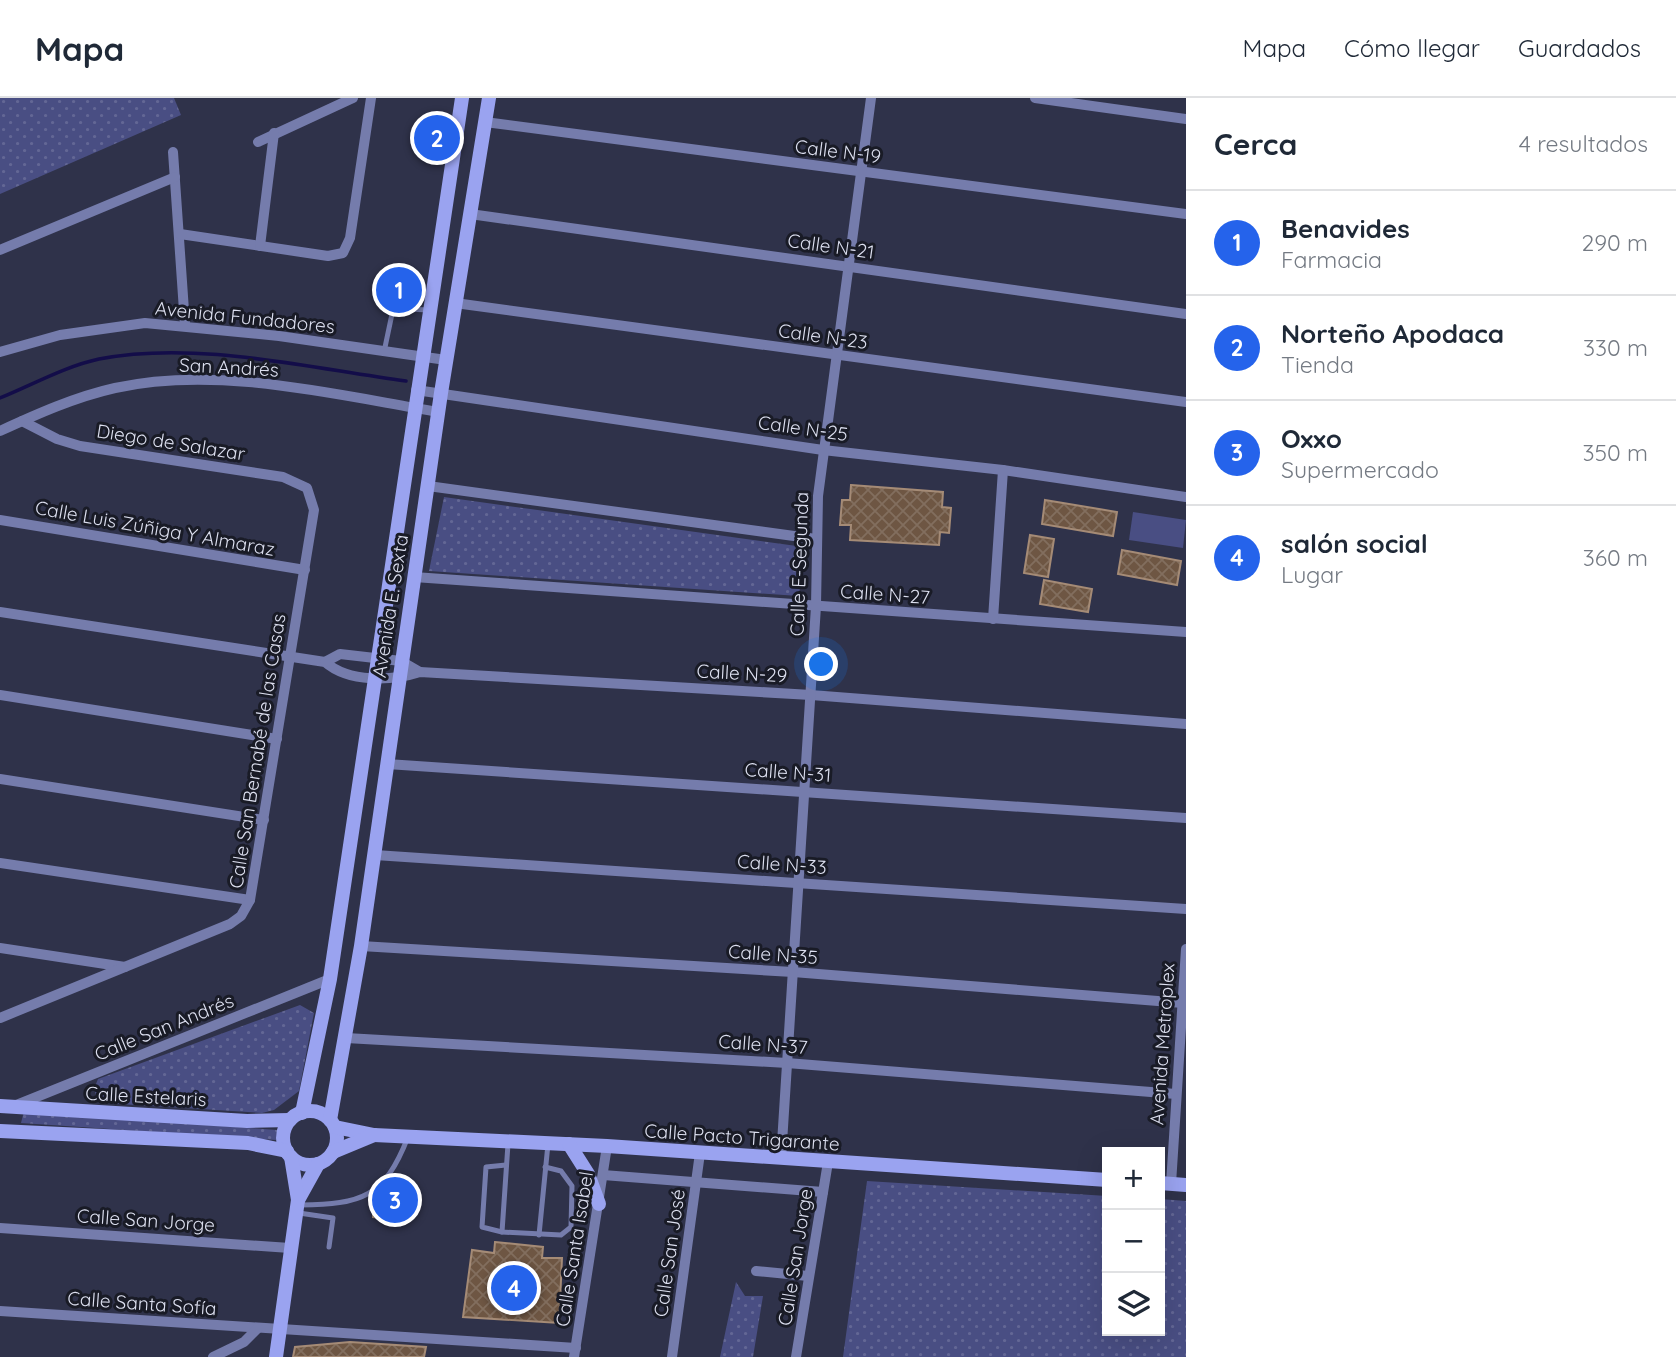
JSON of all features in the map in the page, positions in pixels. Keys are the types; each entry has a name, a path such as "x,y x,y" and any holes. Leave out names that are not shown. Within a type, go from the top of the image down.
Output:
{"street":[{"path":"258,142 353,98"},
{"path":"180,234 337,256 347,248 350,238 371,98"},
{"name":"Avenida E. Sexta","path":"296,1117 330,979 416,390 462,98"},
{"name":"Avenida E. Sexta","path":"332,1123 375,855 440,393 489,98"},
{"name":"Calle E-Segunda","path":"781,1159 817,606 816,538 823,450 871,98"},
{"path":"1035,98 1186,119"},
{"name":"Calle N-19","path":"485,122 1186,214"},
{"path":"260,246 274,133"},
{"path":"173,152 185,325"},
{"path":"0,250 175,177"},
{"name":"Calle N-21","path":"470,214 1186,314"},
{"name":"Calle N-23","path":"455,303 1186,402"},
{"name":"Avenida Fundadores","path":"0,352 60,335 145,323 185,325 446,360"},
{"name":"San Andrés","path":"22,421 116,388 169,381 246,383 298,388 439,412"},
{"name":"Calle N-25","path":"416,390 823,450 1003,470 1186,497"},
{"path":"0,431 22,421"},
{"name":"Diego de Salazar","path":"22,421 57,439 80,446 282,477 307,488 312,497"},
{"path":"993,619 1003,470"},
{"path":"428,486 816,538"},
{"name":"Calle San Bernabé de las Casas","path":"0,1018 235,922 250,900 305,570 314,510 312,497"},
{"name":"Calle Luis Zúñiga Y Almaraz","path":"0,520 305,570"},
{"name":"Calle N-27","path":"414,577 1186,632"},
{"path":"0,612 325,662 337,672 398,679"},
{"name":"Calle N-29","path":"325,662 340,653 401,662 420,672"},
{"name":"Calle N-29","path":"398,679 420,672 811,695 1186,724"},
{"path":"0,695 277,739"},
{"name":"Calle N-31","path":"387,764 805,790 1186,818"},
{"path":"0,779 264,820"},
{"name":"Calle N-33","path":"375,855 1186,909"},
{"path":"0,863 250,900"},
{"name":"Calle N-35","path":"361,946 793,972 1182,1003"},
{"path":"0,948 125,967"},
{"name":"Avenida Metroplex","path":"1165,1184 1177,1094 1186,949"},
{"name":"Calle San Andrés","path":"5,1107 330,979"},
{"name":"Calle N-37","path":"346,1038 787,1063 1177,1094"},
{"name":"Calle Estelaris","path":"5,1107 247,1121 296,1117"},
{"path":"276,1357 297,1206 318,1164 333,1152 337,1135 332,1123 312,1111 296,1117 284,1140 289,1154 297,1206"},
{"name":"Calle Pacto Trigarante","path":"332,1123 374,1135 607,1146 1102,1180"},
{"path":"0,1130 248,1143 289,1154 301,1163 318,1164"},
{"name":"Calle Pacto Trigarante","path":"333,1152 374,1135"},
{"path":"569,1144 588,1174 599,1204"},
{"name":"Calle Santa Isabel","path":"575,1353 607,1146"},
{"name":"Calle San José","path":"672,1357 700,1153"},
{"name":"Calle San Jorge","path":"796,1357 828,1162"},
{"path":"603,1175 823,1192"},
{"path":"1165,1184 1186,1185"},
{"name":"Calle San Jorge","path":"0,1228 290,1248"},
{"path":"756,1271 808,1276"},
{"name":"Calle Santa Sofía","path":"0,1311 575,1353"},
{"path":"213,1357 244,1342 258,1328"}],"lane":[{"path":"384,352 392,314 407,309 429,310"},
{"path":"297,1206 361,1199 394,1169 408,1136"},
{"path":"502,1232 508,1141"},
{"path":"539,1235 548,1143"},
{"path":"506,1165 486,1167 481,1222 484,1229 561,1236 571,1227 572,1186 561,1171 545,1167"},
{"path":"297,1206 333,1218 329,1247"}],"shaded area":[{"path":"0,98 174,98 181,115 0,194"},
{"path":"444,497 804,547 799,596 429,571"},
{"path":"1133,512 1186,520 1183,548 1129,540"},
{"path":"300,1005 314,1013 299,1091 274,1110 262,1113 104,1103 97,1098 94,1089 98,1079"},
{"path":"24,1111 277,1130 276,1140 21,1123"},
{"path":"867,1181 1102,1196 1102,1336 1165,1336 1165,1199 1186,1201 1186,1357 843,1357"},
{"path":"736,1282 745,1296 763,1296 753,1357 720,1357"}],"building":[{"path":"851,485 943,492 942,507 951,508 949,533 940,532 939,545 850,540 851,525 840,525 842,500 850,500"},
{"path":"1045,500 1117,512 1113,536 1042,524"},
{"path":"1030,535 1054,539 1048,577 1024,573"},
{"path":"1122,550 1181,561 1177,585 1118,574"},
{"path":"1044,580 1092,589 1088,612 1040,604"},
{"path":"394,1186 408,1186 407,1220 373,1217 373,1208 383,1208 384,1196"},
{"path":"495,1242 543,1247 542,1258 562,1258 559,1323 463,1317 472,1250 494,1253"},
{"path":"350,1342 426,1347 424,1357 293,1357 295,1347"}],"waterway":[{"path":"0,398 87,362 136,354 213,354 406,381"}],"place":[{"name":"Norteño Apodaca","path":"437,138"},
{"name":"Benavides","path":"399,290"},
{"name":"Oxxo","path":"395,1200"},
{"name":"salón social","path":"514,1288"}]}
